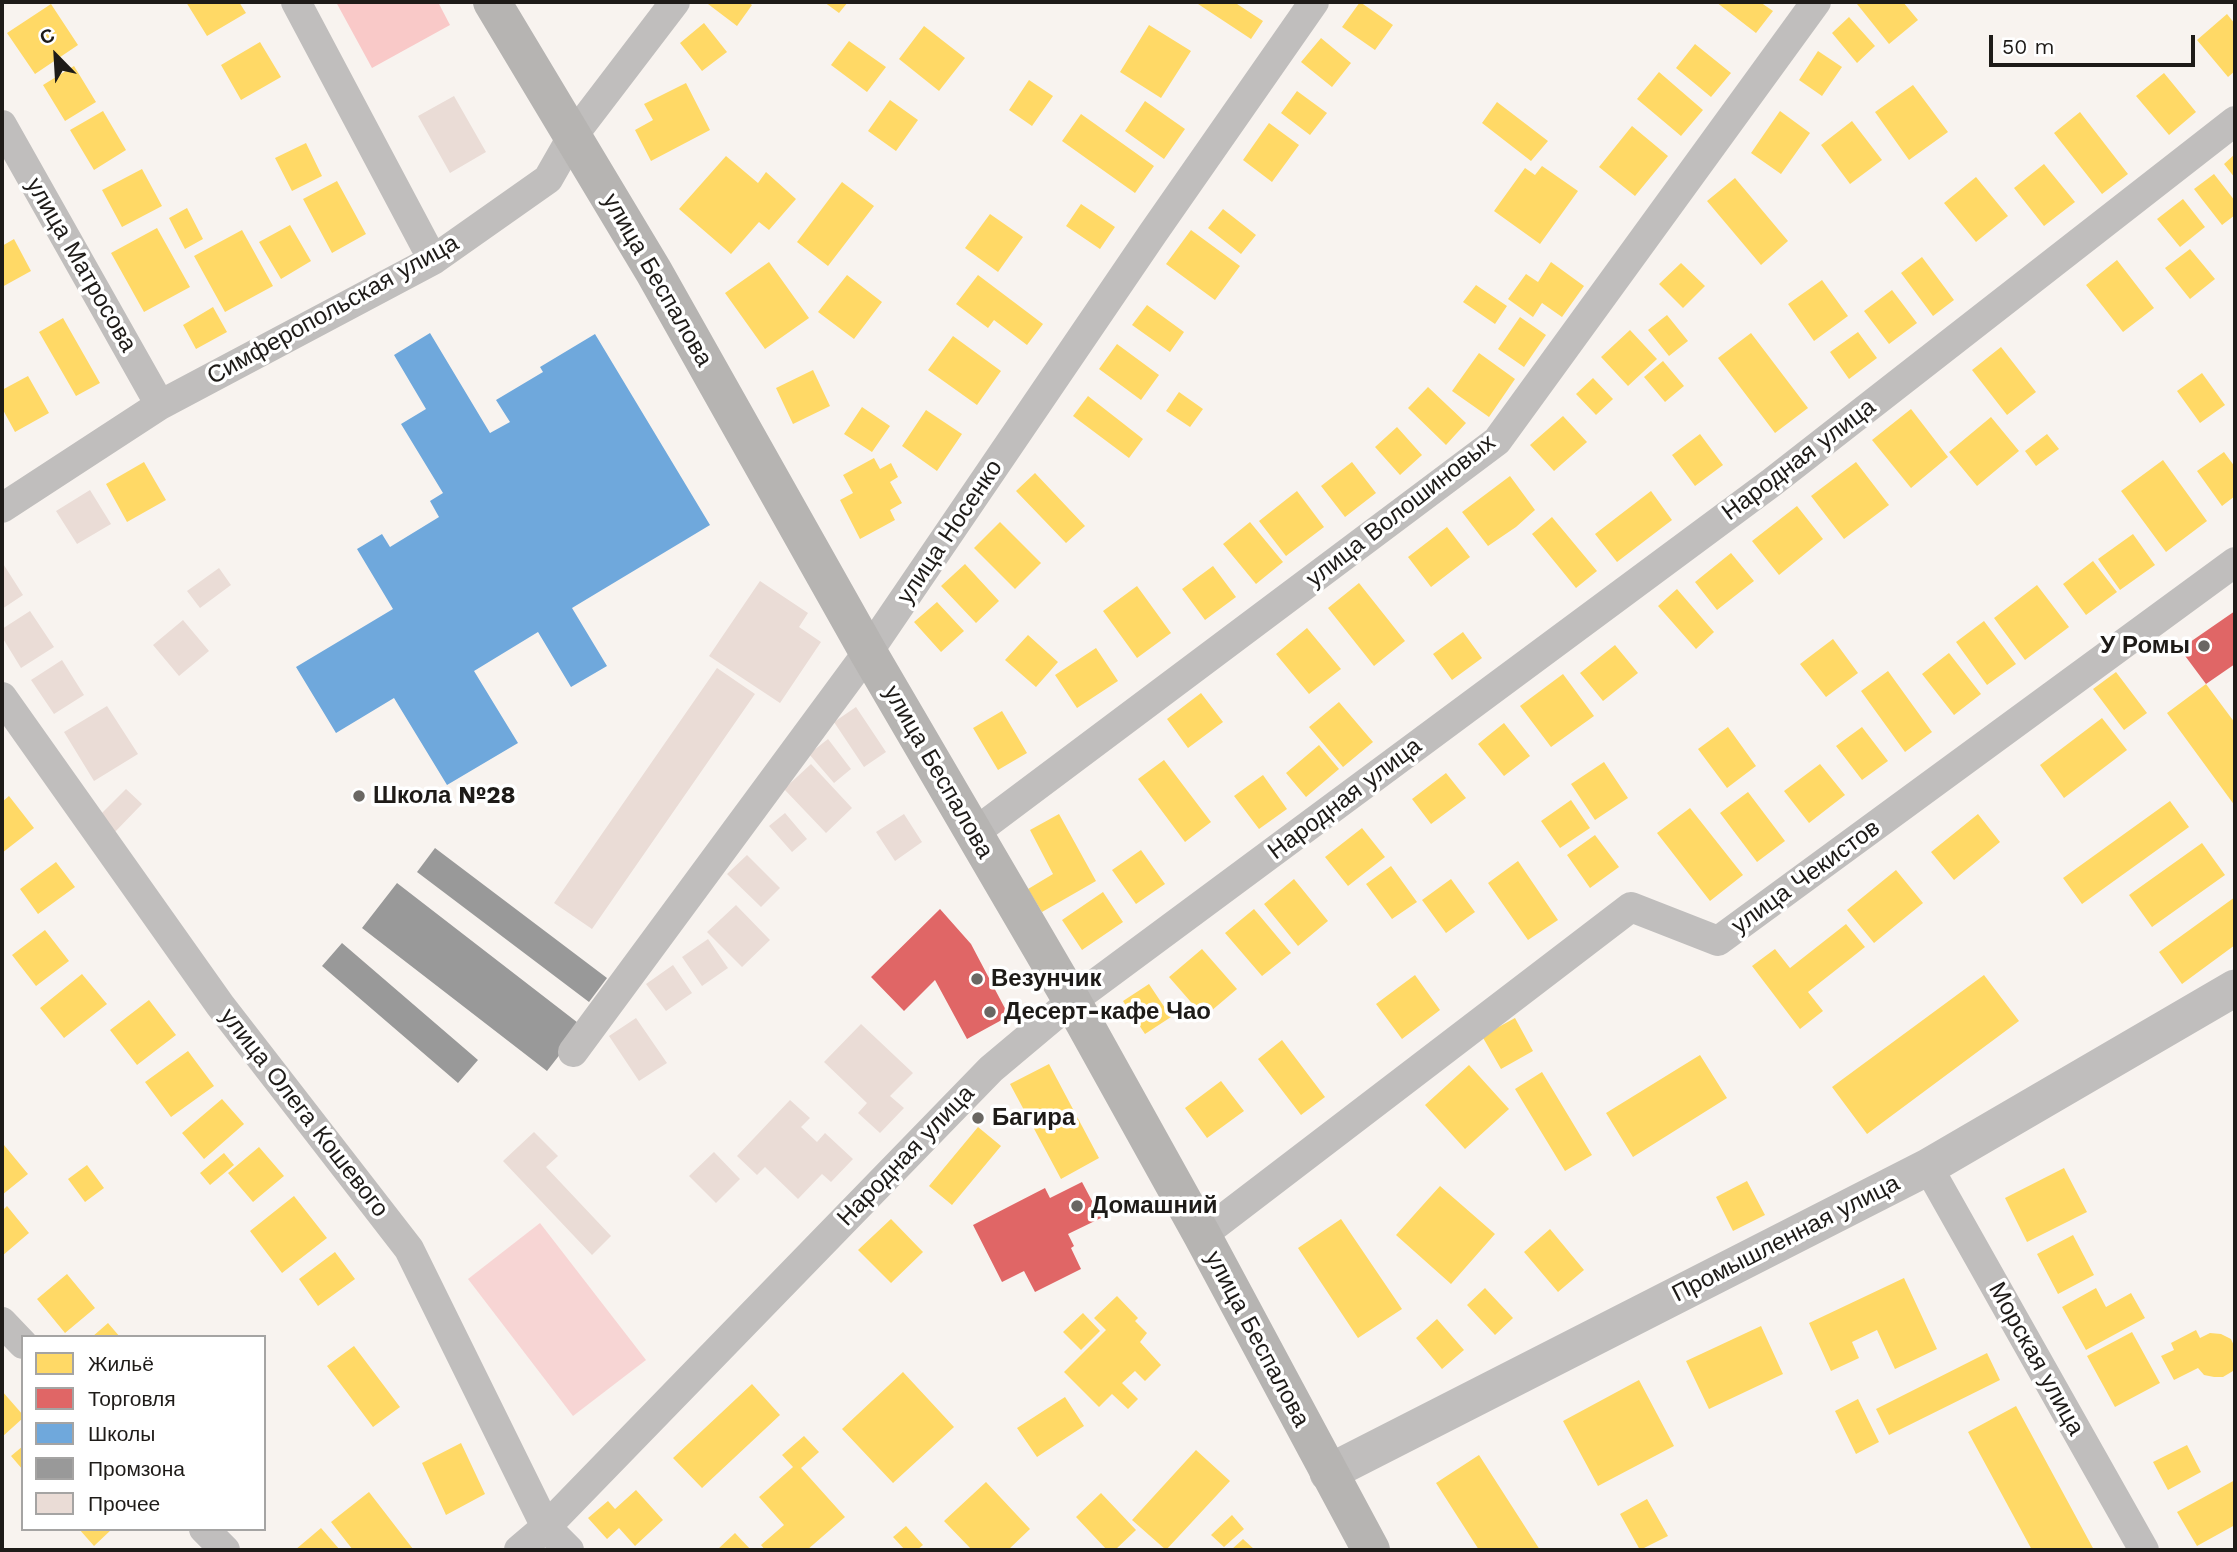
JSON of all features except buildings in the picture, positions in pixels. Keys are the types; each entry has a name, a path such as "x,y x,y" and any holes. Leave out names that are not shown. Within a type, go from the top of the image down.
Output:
{"main road":[{"name":"улица Беспалова","path":"492,2 654,272 868,652 1072,1001 1202,1235 1371,1550"}],"street":[{"path":"296,2 433,260"},
{"name":"Симферопольская улица","path":"2,508 160,405 433,260 548,179 572,137 675,2"},
{"name":"улица Носенко","path":"573,1052 868,652 1314,2"},
{"name":"улица Волошиновых","path":"974,834 1497,441 1816,2"},
{"name":"Народная улица","path":"519,1550 545,1527 991,1069 1072,1001 1771,483 2235,121"},
{"name":"улица Матросова","path":"2,125 160,405"},
{"name":"улица Чекистов","path":"1202,1235 1631,907 1718,941 2235,562"},
{"name":"улица Олега Кошевого","path":"2,697 220,1005 409,1249 545,1527 569,1550"},
{"name":"Промышленная улица","path":"1328,1473 1928,1167 2235,988"},
{"name":"Морская улица","path":"1928,1167 2144,1550"},
{"path":"2,1322 21,1342"},
{"path":"206,1531 225,1550"}],"shaded area":[{"path":"336,2 438,2 450,25 372,68"},
{"path":"540,1223 646,1360 573,1416 468,1279"}],"place":[{"name":"У Ромы","path":"2204,646"},
{"name":"Школа №28","path":"359,796"},
{"name":"Везунчик","path":"977,979"},
{"name":"Десерт-кафе Чао","path":"990,1012"},
{"name":"Багира","path":"978,1118"},
{"name":"Домашний","path":"1077,1206"}]}
